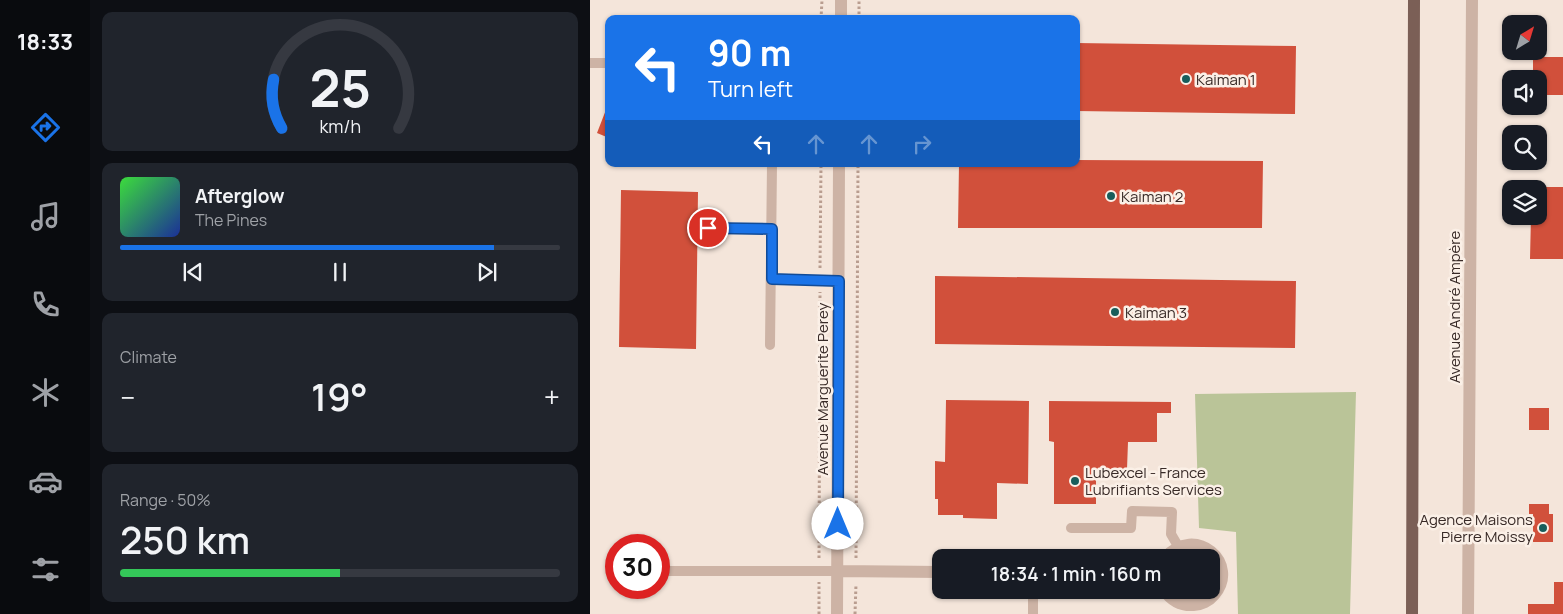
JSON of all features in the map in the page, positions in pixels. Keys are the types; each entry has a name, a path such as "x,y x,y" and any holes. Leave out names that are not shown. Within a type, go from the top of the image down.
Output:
{"main road":[{"path":"1412,614 1414,0"}],"street":[{"path":"841,0 841,15"},
{"name":"Avenue André Ampère","path":"1468,614 1472,0"},
{"name":"Avenue Marguerite Perey","path":"837,614 840,167"},
{"path":"1174,549 1187,544 1196,544 1208,549"},
{"path":"1220,564 1222,575 1220,584"},
{"path":"837,571 932,572"},
{"path":"1172,599 1186,605 1203,603 1209,599"}],"lane":[{"path":"590,63 605,63"},
{"path":"770,345 772,167"},
{"path":"708,228 772,229"},
{"path":"772,279 839,281"},
{"path":"1071,528 1131,528 1132,511 1172,512 1171,534 1178,546"},
{"path":"670,571 837,571"},
{"path":"1033,599 1033,614"}],"path":[{"path":"822,0 822,15"},
{"path":"859,0 859,15"},
{"path":"819,614 821,167"},
{"path":"856,614 858,167"}],"green space":[{"path":"1356,392 1350,614 1238,614 1236,532 1199,528 1195,394"}],"building":[{"name":"Kaiman 1","path":"1080,43 1296,46 1295,114 1080,111"},
{"path":"1563,57 1563,95 1547,95 1547,70 1533,70 1533,60"},
{"path":"605,112 605,136 597,133"},
{"name":"Kaiman 2","path":"1080,160 1263,161 1262,228 958,228 959,167 1080,167"},
{"path":"1547,187 1563,187 1563,259 1530,259 1531,225 1547,225"},
{"path":"621,190 698,192 696,349 619,347"},
{"name":"Kaiman 3","path":"935,276 1296,281 1295,348 935,344"},
{"path":"946,400 1029,401 1028,484 997,483 997,519 963,518 963,515 938,515 938,499 935,499 935,461 945,462"},
{"path":"1049,401 1171,402 1171,413 1157,413 1157,442 1128,442 1127,469 1124,473 1096,473 1096,504 1054,504 1054,442 1049,441"},
{"path":"1529,408 1549,408 1549,430 1529,430"},
{"name":"Agence Maisons Pierre Moissy","path":"1529,504 1549,504 1549,514 1553,514 1553,542 1533,542 1533,514 1529,514"},
{"path":"1554,582 1563,582 1563,614 1528,614 1528,604 1554,604"}],"place":[{"name":"Kaiman 1","path":"1186,79"},
{"name":"Kaiman 2","path":"1111,196"},
{"name":"Kaiman 3","path":"1115,312"},
{"name":"Lubexcel - France Lubrifiants Services","path":"1075,481"},
{"name":"Agence Maisons Pierre Moissy","path":"1543,528"}],"route":[{"path":"708,228 772,229 772,279 839,281 838,524"}]}
